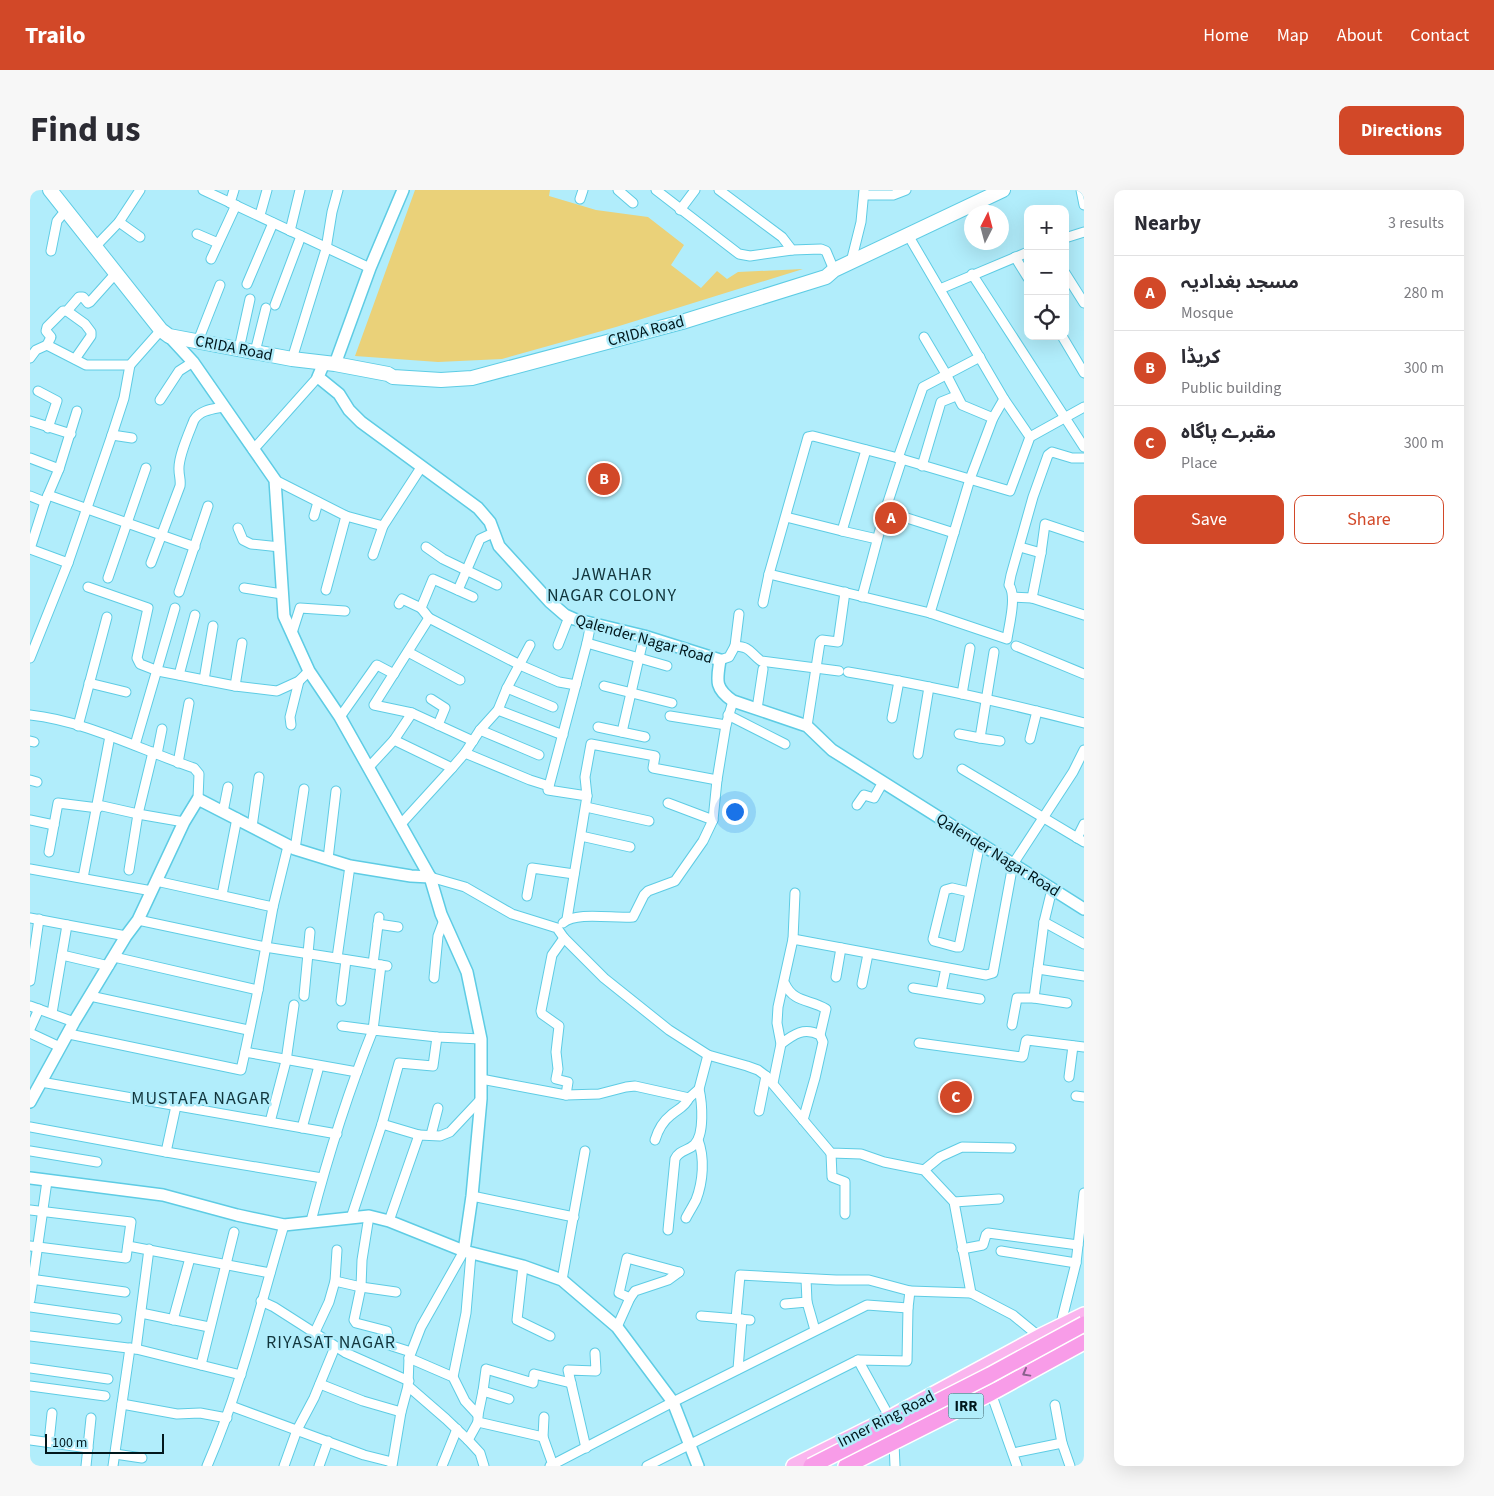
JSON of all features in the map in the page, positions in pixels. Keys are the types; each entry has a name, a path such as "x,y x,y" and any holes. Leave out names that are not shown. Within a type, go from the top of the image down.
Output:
{"highway":[{"path":"811,1466 990,1375 1084,1324"},
{"name":"Inner Ring Road","path":"846,1466 991,1393 1084,1342"}],"main road":[{"path":"50,190 165,333"},
{"name":"CRIDA Road","path":"165,333 292,359 388,374 394,370 440,373 453,376 682,313 823,268 834,270 1003,190"},
{"name":"Inner Ring Road","path":"794,1466 890,1418 1041,1336 1084,1315"}],"street":[{"path":"203,190 370,268"},
{"path":"211,259 233,204 234,190"},
{"path":"260,215 267,190"},
{"path":"290,231 300,190"},
{"path":"292,359 326,249 338,190"},
{"path":"253,450 330,364 403,190"},
{"path":"618,190 633,203"},
{"path":"656,190 739,254 744,256 792,250 821,249 826,251 834,270"},
{"path":"680,210 695,190"},
{"path":"719,190 782,237 792,250"},
{"path":"851,262 860,222 864,192 893,195 906,190"},
{"path":"1081,190 1084,205"},
{"path":"95,247 119,222 136,192"},
{"path":"51,251 56,221 66,210"},
{"path":"119,222 140,237"},
{"path":"247,284 273,223"},
{"path":"1069,237 1084,232"},
{"path":"197,234 218,243"},
{"path":"908,235 1004,398 1030,437"},
{"path":"255,352 270,306 301,236"},
{"path":"940,289 1024,254"},
{"path":"1015,257 1024,272"},
{"path":"30,358 36,350 47,344 51,337 46,331 47,328 63,311 67,311 83,297 88,303 90,302 116,273"},
{"path":"972,274 1084,447"},
{"path":"1069,279 1084,302"},
{"path":"198,340 220,286"},
{"path":"238,349 250,299"},
{"path":"67,311 85,324 91,332 91,336 75,359"},
{"path":"30,658 33,642 68,563 112,435 124,398 130,365 165,333 193,362 275,480 346,516 383,526"},
{"path":"924,337 964,407 993,418"},
{"path":"1064,340 1084,373"},
{"path":"47,344 90,366 130,365"},
{"path":"862,597 920,391 927,383 980,357"},
{"path":"160,400 179,371 193,362"},
{"name":"Qalender Nagar Road","path":"318,377 339,394 361,422 478,508 490,522 498,546 529,582 569,617 644,636 720,660 718,686 733,701 807,726 832,750 1084,909"},
{"path":"38,391 58,401 48,428"},
{"path":"922,466 941,402 956,396"},
{"path":"930,613 970,479 993,418 1004,398"},
{"path":"151,564 180,486 181,479 178,471 180,461 194,420 202,412 223,407"},
{"path":"763,603 769,574 808,437 813,436 900,459 1010,491 1030,437 1084,407"},
{"path":"68,563 30,549 46,498 59,470 77,411"},
{"path":"30,421 71,434"},
{"path":"112,435 132,438"},
{"path":"842,531 866,450"},
{"path":"769,574 930,613 1007,639 1013,597 1009,585 1033,497 1048,455 1052,452 1072,458 1084,458"},
{"path":"30,458 59,470"},
{"path":"373,555 383,526 422,466"},
{"path":"108,578 146,468"},
{"path":"275,480 284,616 309,671 340,717 430,877 444,920 467,972 481,1039 481,1099 467,1252 466,1313 453,1377"},
{"path":"30,496 46,498 86,509 194,547"},
{"path":"314,516 318,502"},
{"path":"179,592 208,506"},
{"path":"885,511 954,533"},
{"path":"326,590 346,516"},
{"path":"786,517 878,539"},
{"path":"1032,598 1045,524 1084,537"},
{"path":"238,528 243,540 251,544 280,547"},
{"path":"458,590 480,539 493,532"},
{"path":"426,547 443,559 497,585"},
{"path":"1020,548 1041,553"},
{"path":"421,608 433,579 473,597"},
{"path":"88,586 148,608 137,658 140,664 158,671 235,686 278,691 298,681 309,671"},
{"path":"244,588 282,594"},
{"path":"807,726 821,641 838,642 845,592"},
{"path":"1013,597 1032,598 1084,615"},
{"path":"399,604 402,599 421,608 429,618 520,665 559,682 576,685"},
{"path":"135,746 175,608"},
{"path":"292,633 300,608 345,611"},
{"path":"720,660 729,657 735,646 739,614"},
{"path":"179,675 195,615"},
{"path":"78,726 107,617"},
{"path":"558,645 569,617"},
{"path":"429,618 374,706 412,714 473,741"},
{"path":"587,796 548,790 591,623"},
{"path":"204,680 213,626"},
{"path":"622,732 644,636"},
{"path":"235,686 242,643"},
{"path":"587,643 667,666"},
{"path":"401,824 465,753 480,730 498,710 530,644"},
{"path":"735,646 751,649 761,661 899,681 987,699 1084,723"},
{"path":"1016,646 1084,674"},
{"path":"962,694 970,648"},
{"path":"408,652 460,680"},
{"path":"980,738 994,652"},
{"path":"340,717 377,665 394,674"},
{"path":"757,709 763,669"},
{"path":"291,725 290,717 298,681"},
{"path":"892,718 899,681"},
{"path":"89,683 126,692"},
{"path":"604,686 672,703"},
{"path":"918,754 929,687"},
{"path":"507,688 553,707"},
{"path":"431,699 445,708 438,725"},
{"path":"557,928 567,919 600,916 635,916 640,900 648,891 675,881 703,842 713,820 726,725 733,701"},
{"path":"178,763 189,703"},
{"path":"498,710 563,735"},
{"path":"1030,739 1037,711"},
{"path":"369,767 394,740 412,714"},
{"path":"30,715 45,717 110,736 194,768 199,774 198,800 184,822 138,920 126,936 74,1022 30,1102"},
{"path":"728,715 785,744"},
{"path":"670,716 726,725"},
{"path":"598,727 645,737"},
{"path":"129,870 138,814 162,729"},
{"path":"480,730 539,756"},
{"path":"959,734 1000,741"},
{"path":"82,878 98,807 110,736"},
{"path":"394,740 452,768"},
{"path":"567,919 586,807 587,796 584,777 590,744 655,756 653,768 717,780"},
{"path":"793,938 986,976 993,973 1013,864 1073,772 1084,750"},
{"path":"465,753 549,786"},
{"path":"962,770 1080,840 1084,824"},
{"path":"252,826 259,777"},
{"path":"858,806 864,795 874,798 883,782"},
{"path":"223,812 228,787"},
{"path":"69,1034 241,1070 273,907 292,848 304,789"},
{"path":"328,859 336,791"},
{"path":"198,800 292,848 350,866 410,876 430,877 464,887 512,914 557,928 564,938 604,978 669,1030 708,1055 758,1070 769,1080 831,1153 832,1177 845,1182 844,1214"},
{"path":"49,852 58,803 98,807 184,822"},
{"path":"668,803 713,820"},
{"path":"586,807 649,821"},
{"path":"222,895 236,818"},
{"path":"30,820 54,824"},
{"path":"581,836 630,847"},
{"path":"969,892 952,888 945,890 934,941 956,948 959,947 980,843"},
{"path":"341,1001 341,959 350,866"},
{"path":"527,896 532,868 574,874"},
{"path":"30,869 82,878 222,895 273,907"},
{"path":"1034,998 1044,922 1052,889"},
{"path":"759,1111 781,1044 777,1015 785,984 793,938 795,893"},
{"path":"30,981 34,918 126,936"},
{"path":"138,920 266,947 380,965"},
{"path":"434,978 438,936 444,920"},
{"path":"311,1221 322,1178 356,1072 373,1030 380,965 378,921 398,927"},
{"path":"1044,922 1084,944"},
{"path":"52,1013 67,925"},
{"path":"304,996 310,932"},
{"path":"564,938 552,955 541,1011 542,1014 559,1026 556,1052 558,1069 556,1079 568,1082 566,1095"},
{"path":"836,977 841,948"},
{"path":"862,984 868,954"},
{"path":"62,955 111,962 258,990"},
{"path":"941,992 946,968"},
{"path":"1038,969 1084,976"},
{"path":"785,984 788,991 797,998 826,1009 820,1035 823,1042 803,1120"},
{"path":"913,988 980,999"},
{"path":"90,996 248,1030"},
{"path":"1012,1025 1016,999 1019,997 1067,1003"},
{"path":"30,1006 74,1022"},
{"path":"270,1122 286,1060 294,1006"},
{"path":"39,1009 30,1031 60,1047"},
{"path":"342,1026 437,1037 481,1039"},
{"path":"781,1044 797,1032 810,1031 820,1035"},
{"path":"351,1218 382,1124 399,1063 433,1066 437,1037"},
{"path":"919,1043 1022,1057 1026,1040 1084,1047"},
{"path":"1069,1077 1073,1046"},
{"path":"245,1052 356,1072"},
{"path":"686,1218 696,1200 702,1173 702,1150 698,1140 702,1103 699,1089 708,1055"},
{"path":"302,1128 319,1066"},
{"path":"481,1079 566,1095 598,1094 635,1086 688,1098"},
{"path":"41,1082 336,1134"},
{"path":"655,1140 658,1130 665,1120 684,1106 688,1098 699,1089"},
{"path":"382,1124 419,1135 440,1136 450,1132 481,1099"},
{"path":"166,1152 176,1106"},
{"path":"431,1135 438,1108"},
{"path":"30,1127 322,1178"},
{"path":"389,1220 419,1135"},
{"path":"668,1230 675,1159 677,1154 690,1148 698,1140"},
{"path":"924,1170 940,1157 962,1147 1011,1148"},
{"path":"30,1151 97,1162"},
{"path":"562,1280 585,1151"},
{"path":"831,1153 861,1154 884,1162 924,1170 954,1202 972,1293"},
{"path":"30,1178 163,1195 237,1215 284,1225 369,1216 389,1220 467,1252 524,1266 562,1280 617,1327 673,1402 698,1466"},
{"path":"30,1300 34,1246 48,1180"},
{"path":"1060,1327 1076,1263 1084,1193"},
{"path":"472,1196 574,1217"},
{"path":"954,1202 999,1199"},
{"path":"30,1210 132,1222 126,1258 34,1246"},
{"path":"369,1216 362,1260 361,1287 354,1320 356,1323 387,1331 389,1334 387,1342 389,1345 453,1377 465,1401 478,1418 543,1437"},
{"path":"207,1466 227,1418 241,1375 284,1225"},
{"path":"200,1365 234,1232"},
{"path":"962,1249 983,1245 988,1233 1078,1245"},
{"path":"128,1246 270,1273"},
{"path":"113,1466 122,1404 141,1313 149,1250"},
{"path":"314,1334 329,1302 335,1281 337,1250"},
{"path":"231,1406 392,1464 408,1383 410,1355 421,1327 467,1252"},
{"path":"1001,1252 1076,1263"},
{"path":"173,1320 190,1258"},
{"path":"617,1327 635,1291 668,1280 679,1272 627,1258 619,1293 630,1298"},
{"path":"524,1266 517,1320 550,1336"},
{"path":"738,1369 743,1319 740,1275 869,1280 910,1291 972,1293 1013,1315 1041,1336 1051,1360"},
{"path":"32,1279 125,1292"},
{"path":"806,1279 808,1302 815,1330"},
{"path":"335,1281 396,1292"},
{"path":"647,1466 858,1360 907,1361 910,1291"},
{"path":"261,1301 274,1307 335,1347 408,1383 480,1453 484,1466"},
{"path":"785,1304 808,1302"},
{"path":"544,1417 543,1437 551,1465 867,1305 908,1308"},
{"path":"30,1307 117,1318"},
{"path":"141,1313 209,1327"},
{"path":"701,1316 743,1319"},
{"path":"30,1336 133,1349 241,1375"},
{"path":"284,1466 297,1430 320,1384 335,1347"},
{"path":"586,1448 568,1370 596,1371 596,1353"},
{"path":"858,1360 890,1418"},
{"path":"30,1368 108,1379"},
{"path":"468,1440 478,1418 486,1369 533,1383 534,1374 571,1384"},
{"path":"320,1384 363,1401 401,1412"},
{"path":"30,1386 105,1396"},
{"path":"483,1391 509,1399"},
{"path":"991,1393 1017,1466"},
{"path":"122,1404 177,1414 200,1413 227,1418"},
{"path":"1055,1405 1062,1443 1070,1466"},
{"path":"49,1442 52,1413"},
{"path":"86,1466 91,1418"},
{"path":"442,1466 457,1429"},
{"path":"30,1440 88,1448"},
{"path":"319,1466 328,1441"},
{"path":"894,1442 895,1466"},
{"path":"1013,1453 1062,1443"},
{"path":"115,1454 142,1458"}],"shaded area":[{"path":"415,190 550,190 549,196 596,210 648,217 684,245 671,265 701,288 717,271 727,279 738,272 803,269 616,327 502,359 438,362 355,356"}],"place":[{"name":"کریڈا","path":"604,479"},
{"name":"مسجد بغدادیہ","path":"891,518"},
{"name":"مقبرے پاگاہ","path":"956,1097"}],"district":[{"name":"JAWAHAR NAGAR COLONY","path":"612,584"},
{"name":"MUSTAFA NAGAR","path":"201,1098"},
{"name":"RIYASAT NAGAR","path":"331,1342"}]}
